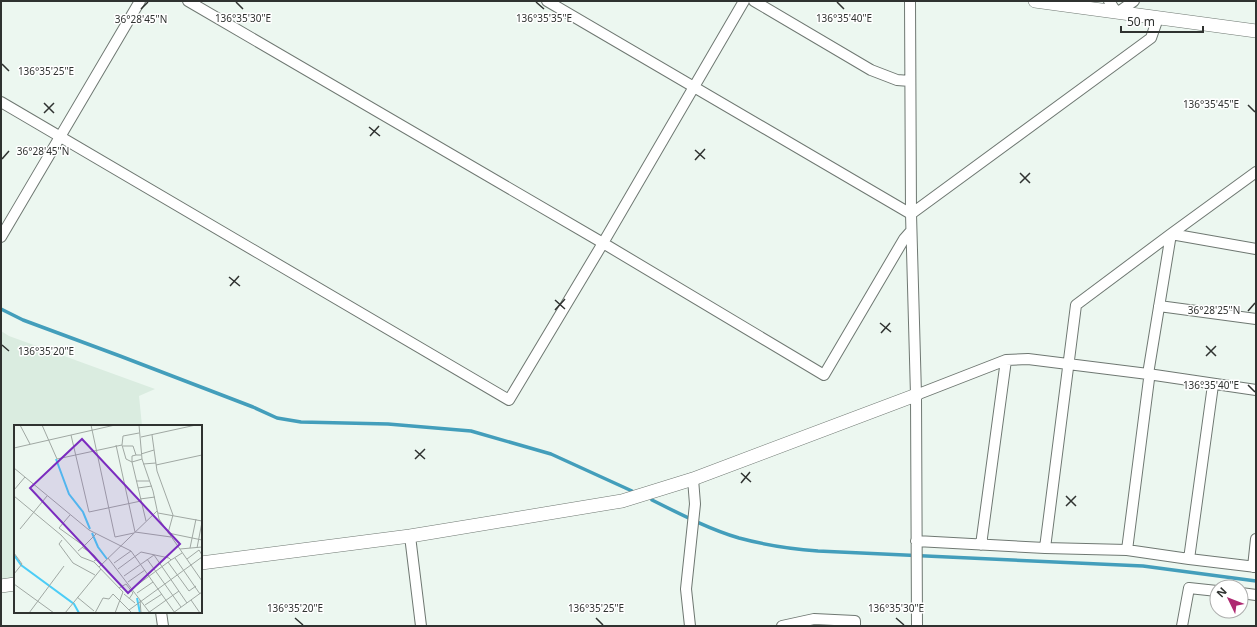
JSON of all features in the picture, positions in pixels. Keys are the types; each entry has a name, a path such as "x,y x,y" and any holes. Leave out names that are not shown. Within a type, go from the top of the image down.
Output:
{"street":[{"path":"1,237 140,1"},
{"path":"188,1 603,243 824,375 904,239 911,231"},
{"path":"547,1 911,214"},
{"path":"1,102 509,400 603,243 744,1"},
{"path":"754,1 871,70 897,80 910,81"},
{"path":"910,1 911,231 916,395 917,626"},
{"path":"1035,1 1256,31"},
{"path":"1109,1 1117,13"},
{"path":"1117,13 1134,1"},
{"path":"911,214 1151,38 1158,18"},
{"path":"1045,548 1076,305 1256,172"},
{"path":"1171,234 1256,249"},
{"path":"1127,550 1149,379 1148,374 1171,234"},
{"path":"1159,306 1256,318"},
{"path":"202,563 410,536 622,501 692,479 1006,360 1028,359 1148,374 1212,385 1256,390"},
{"path":"981,545 1006,360"},
{"path":"1189,559 1212,385"},
{"path":"690,626 686,589 695,504 692,479"},
{"path":"410,536 421,626"},
{"path":"916,546 981,545 1127,550 1254,567 1256,539"},
{"path":"1,586 14,584"},
{"path":"1182,626 1189,588 1209,590"},
{"path":"161,613 163,626"},
{"path":"782,626 814,619 855,621 855,626"}],"shaded area":[{"path":"1,331 9,336 155,389 139,396 142,425 14,425 14,579 1,580"}],"waterway":[{"path":"1,309 23,320 253,407 277,418 301,422 388,424 471,431 551,454 632,491"},
{"path":"652,500 695,521 739,538 788,548 818,551 1143,566 1256,581"}]}
